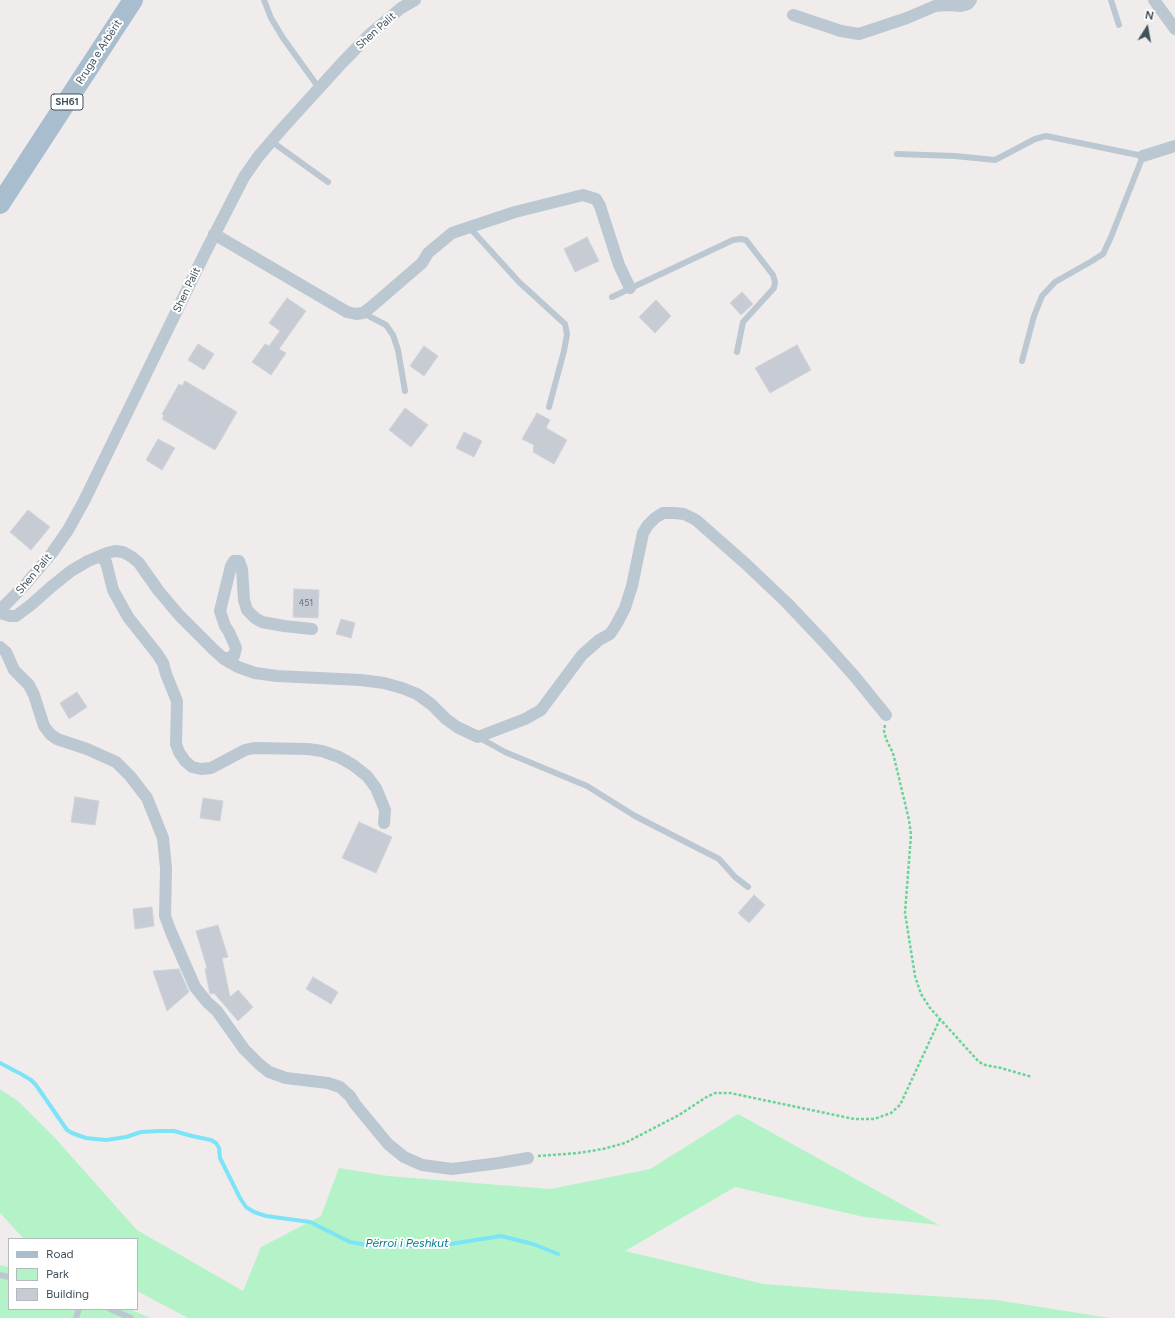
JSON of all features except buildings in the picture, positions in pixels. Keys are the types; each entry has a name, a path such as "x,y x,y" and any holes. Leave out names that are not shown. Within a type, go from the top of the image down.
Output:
{"main road":[{"name":"Rruga e Arbërit","path":"0,204 133,0"}],"street":[{"name":"Shen Palit","path":"0,611 26,585 52,553 68,530 84,501 214,234 244,177 271,142 370,34 401,8 415,0"},
{"path":"793,15 841,31 859,34 907,18 934,6 961,6 968,4 972,0"},
{"path":"1154,0 1175,29"},
{"path":"1143,156 1175,146"},
{"path":"214,234 347,312 356,314 363,313 422,263 428,253 452,233 515,212 583,195 596,199 600,206 619,265 630,288"},
{"path":"0,611 10,616 16,616 71,571 100,556 114,551 123,552 132,556 139,563 158,590 179,615 224,659 238,667 255,673 277,676 361,680 402,688 417,694 457,727 478,737 525,719 541,710 582,655 599,640 610,634 616,625 625,608 632,586 643,533 655,518 663,513 684,514 696,520 787,603 856,678 886,715"},
{"path":"100,556 106,562 113,590 128,618 163,663 177,701 176,744 185,761 192,767 201,769 211,768 245,750 254,748 308,749 322,751 339,757 353,765 367,776 376,788 385,810 384,823"},
{"path":"224,659 234,656 236,648 225,626 220,611 226,584 234,561 239,561 242,569 244,600 247,610 255,618 262,622 271,624 312,629"},
{"path":"0,647 6,652 14,670 29,685 34,695 44,726 50,734 57,740 87,749 116,762 133,779 147,798 163,838 166,868 165,916 175,942 195,987 207,1002 217,1010 244,1049 258,1064 269,1072 286,1078 328,1083 340,1086 350,1096 388,1144 404,1157 422,1165 452,1169 528,1158"}],"lane":[{"path":"264,0 271,18 283,38 319,88"},
{"path":"1111,0 1119,25"},
{"path":"897,154 956,156 996,160 1035,139 1046,136 1143,156 1103,254 1055,282 1042,296 1034,316 1022,361"},
{"path":"271,142 328,182"},
{"path":"469,227 519,282 565,324 567,334 564,351 549,407"},
{"path":"612,297 733,240 746,240 772,275 775,282 774,288 742,322 738,352"},
{"path":"363,313 386,325 394,335 405,391"},
{"path":"478,737 505,752 586,786 635,816 719,859 735,877 748,887"},
{"path":"112,1310 130,1318"}],"path":[{"path":"886,715 884,730 886,739 893,753 909,820 911,835 905,913 915,976 921,994 940,1020 979,1062 986,1066 1001,1068 1032,1077"},
{"path":"528,1158 603,1149 625,1143 679,1115 705,1098 716,1093 730,1093 854,1119 874,1119 891,1113 900,1105 940,1020"}],"green space":[{"path":"0,1089 18,1101 55,1138 137,1230 243,1291 261,1247 321,1216 339,1168 388,1176 550,1189 650,1169 738,1114 939,1225 864,1217 735,1187 625,1251 764,1284 996,1300 1110,1318 188,1318 138,1292 138,1238 23,1238 0,1213"},
{"path":"0,1265 8,1267 8,1310 131,1310 151,1318 0,1318"}],"waterway":[{"name":"Përroi i Peshkut","path":"0,1063 31,1080 67,1130 72,1133 86,1138 106,1140 126,1137 141,1132 174,1131 211,1140 216,1143 219,1148 220,1158 240,1198 246,1207 254,1212 266,1216 310,1222 350,1242 367,1245 412,1246 450,1244 501,1236 533,1244 558,1254"}]}
